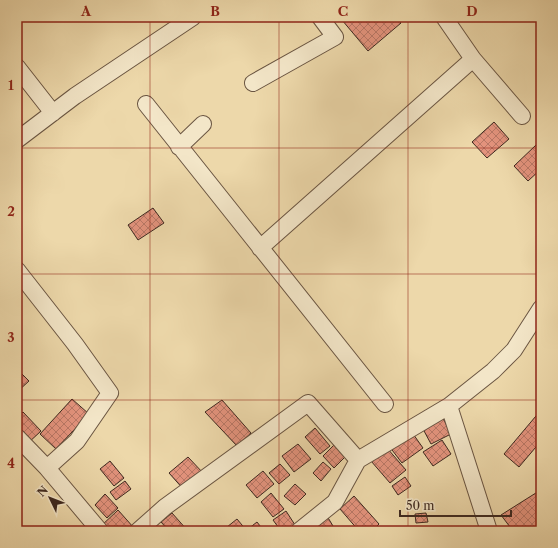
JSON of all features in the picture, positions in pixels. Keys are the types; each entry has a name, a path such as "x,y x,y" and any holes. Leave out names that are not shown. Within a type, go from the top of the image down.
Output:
{"street":[{"path":"17,140 53,113 193,17"},
{"path":"253,82 335,37 320,17"},
{"path":"444,17 473,59 522,116"},
{"path":"260,248 473,59"},
{"path":"17,67 53,113"},
{"path":"146,104 385,404"},
{"path":"179,147 203,124"},
{"path":"17,270 75,344 110,393 77,441 47,468"},
{"path":"299,531 335,502 358,460 449,406 493,371 514,350 541,308"},
{"path":"138,531 165,507 308,403 358,460"},
{"path":"449,406 489,531"},
{"path":"17,437 47,468 100,531"}],"building":[{"path":"345,17 396,17 401,23 368,51 342,20"},
{"path":"494,122 509,139 487,158 472,142"},
{"path":"536,145 541,149 541,169 528,181 514,166"},
{"path":"153,208 164,223 138,240 128,225"},
{"path":"17,369 29,381 17,392"},
{"path":"72,399 89,414 56,449 40,434"},
{"path":"222,400 251,433 237,446 205,412"},
{"path":"541,410 541,441 519,467 504,454"},
{"path":"23,412 41,431 27,444 17,433 17,418"},
{"path":"443,418 451,434 431,444 423,429"},
{"path":"315,428 330,446 320,454 305,437"},
{"path":"411,431 423,448 402,463 389,446"},
{"path":"442,440 451,454 433,466 423,452"},
{"path":"338,441 349,453 334,468 323,456"},
{"path":"298,444 311,459 294,472 282,456"},
{"path":"387,448 406,470 390,483 371,461"},
{"path":"188,457 204,474 185,491 169,473"},
{"path":"110,461 124,478 114,486 100,469"},
{"path":"323,462 331,469 321,481 313,473"},
{"path":"280,464 290,475 279,484 269,473"},
{"path":"263,471 274,484 257,498 246,485"},
{"path":"405,477 411,486 398,495 392,486"},
{"path":"125,481 131,489 116,500 110,492"},
{"path":"295,484 306,494 295,505 284,496"},
{"path":"539,491 541,494 541,531 513,531 501,515"},
{"path":"271,493 284,509 273,517 261,502"},
{"path":"105,494 118,508 107,518 95,505"},
{"path":"354,496 379,524 372,531 359,531 340,509"},
{"path":"118,510 134,528 130,531 103,531 100,527"},
{"path":"286,511 297,528 293,531 281,531 273,520"},
{"path":"172,513 188,531 169,531 161,522"},
{"path":"426,513 428,522 416,523 415,514"},
{"path":"327,516 336,531 313,531 311,527"},
{"path":"237,519 247,531 222,531"},
{"path":"257,522 264,531 250,531 248,529"},
{"path":"156,525 161,531 149,531"}]}
